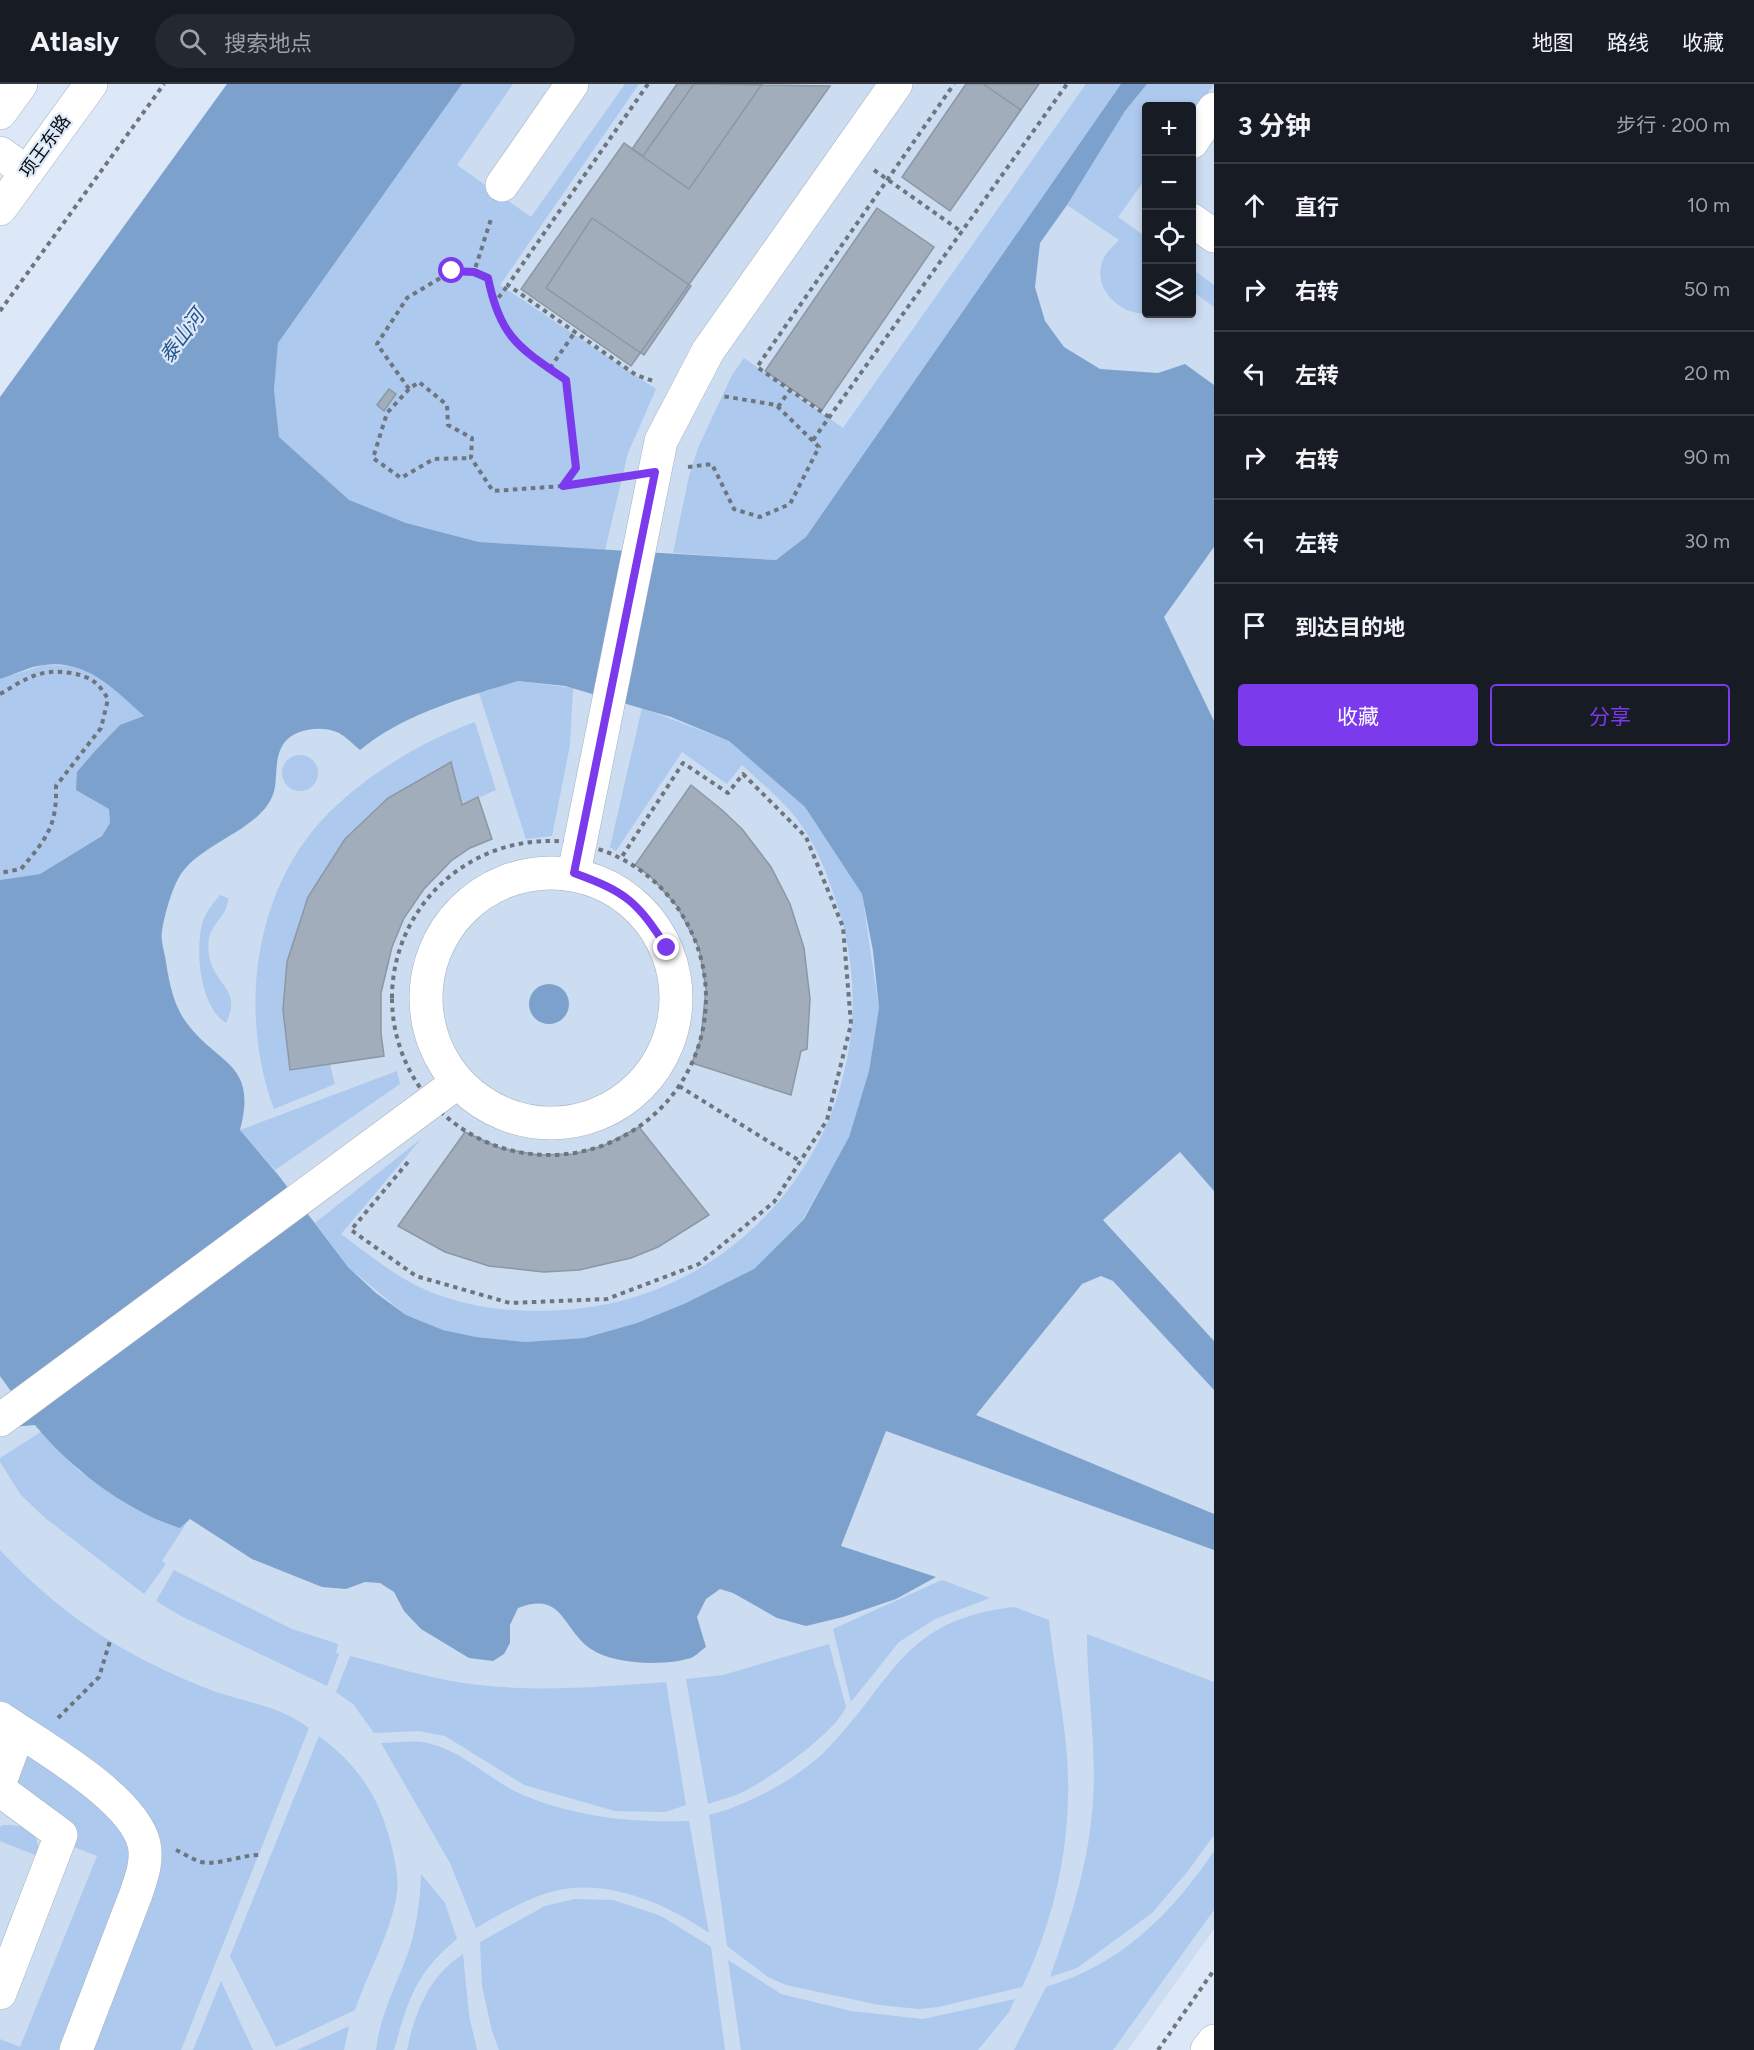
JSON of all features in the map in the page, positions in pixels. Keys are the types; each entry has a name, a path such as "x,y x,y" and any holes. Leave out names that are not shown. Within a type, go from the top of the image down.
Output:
{"main road":[{"path":"0,113 21,84"},
{"name":"项王东路","path":"0,209 91,84"},
{"path":"502,185 572,84"},
{"path":"577,858 661,441 708,351 849,152 889,87"},
{"path":"1196,135 1214,109"},
{"path":"0,153 27,172"},
{"path":"1196,223 1214,236"},
{"path":"577,858 645,913 667,948 677,987 673,1029 657,1066 629,1097 593,1117 553,1125 512,1119 476,1100 446,1070 429,1031 424,989 435,948 458,912 492,886 577,858"},
{"path":"0,1420 330,1176 438,1115 458,1082"},
{"path":"0,1782 19,1732 114,1797 131,1817 144,1845 144,1871 76,2050"},
{"path":"0,1790 61,1835 0,1993"},
{"path":"1207,2050 1214,2041"}],"path":[{"path":"0,311 165,84"},
{"path":"493,305 648,84"},
{"path":"829,417 757,367 954,84"},
{"path":"813,440 1067,84"},
{"path":"849,152 962,232"},
{"path":"474,272 492,219 489,202 502,185"},
{"path":"409,389 377,344 407,298 452,271 474,272 488,278 493,305 505,330 521,348 566,380 576,468 563,486"},
{"path":"471,458 434,459 401,478 373,458 387,413 409,389 419,382 447,405 448,425 472,438 471,458 493,491 563,486 712,464 734,509 760,517 790,504 819,447 778,407 686,390 636,375 508,285"},
{"path":"550,369 575,332"},
{"path":"778,407 790,390"},
{"path":"0,694 35,674 55,670 89,677 96,681 108,699 101,728 56,786 56,812 52,826 21,869 0,873"},
{"path":"410,1160 351,1230 416,1276 510,1303 607,1299 699,1264 774,1202 827,1120 851,1024 843,927 806,837 743,774 728,793 683,763 621,858"},
{"path":"554,840 577,858 621,858 651,877 677,906 699,948 706,988 701,1038 692,1063 670,1099 639,1127 603,1146 573,1154 538,1155 500,1148 465,1132 438,1115 403,1057 392,1004 399,950 424,902 464,865 514,844 554,840"},
{"path":"678,1086 800,1161"},
{"path":"19,1732 64,1710 99,1677 110,1641"},
{"path":"144,1845 172,1847 199,1862 212,1862 242,1855 259,1856"},
{"path":"1158,2050 1214,1970"}],"shaded area":[{"path":"462,84 1214,84 1214,1929 1128,2050 0,2050 0,679"},
{"path":"462,84 513,84 457,165 531,217 625,84 639,84 500,285 656,389 628,453 605,550 479,542 406,523 349,501 279,437 274,390 278,343"},
{"path":"1086,84 1121,84 806,538 776,560 673,553 689,476 698,448 732,375 744,358 843,428"},
{"path":"1147,84 1214,84 1196,110 1196,102 1142,102 1142,184 1118,217 1142,234 1142,313 1120,306 1107,293 1102,284 1100,275 1102,262 1119,240 1067,205 1125,111"},
{"path":"1196,272 1214,285 1214,307 1196,294"},
{"path":"44,665 77,666 104,680 144,716 97,801 109,809 110,823 102,836 40,874 0,880 0,679"},
{"path":"518,681 573,688 570,745 552,836 526,839 479,693"},
{"path":"642,708 729,741 805,807 862,894 879,1009 869,1071 849,1137 803,1219 754,1269 686,1303 637,1323 583,1338 525,1342 476,1337 443,1330 406,1315 348,1267 315,1223 421,1139 341,1234 405,1279 445,1297 478,1306 511,1310 563,1310 637,1296 702,1267 758,1224 802,1170 833,1108 850,1040 851,968 834,895 818,855 800,823 742,765 727,784 682,752 616,851 610,847"},
{"path":"475,722 496,790 462,805 451,762 388,798 345,839 308,897 291,1070 330,1064 335,1084 274,1109 263,1073 257,1035 256,996 259,957 267,920 280,884 299,850 322,820 355,789 413,750"},
{"path":"300,755 313,760 318,773 313,786 300,791 287,786 282,773 287,760"},
{"path":"220,895 228,898 227,906 210,935 208,944 212,965 226,988 231,1002 226,1023 217,1015 210,1003 201,975 199,959 199,944 204,918"},
{"path":"397,1071 400,1084 275,1170 240,1130"},
{"path":"41,1432 80,1472 189,1519 162,1561 166,1564 144,1594 44,1517 21,1495 0,1462 0,1458"},
{"path":"0,1550 69,1613 145,1661 203,1687 271,1708 309,1728 181,2050 92,2050 155,1857 0,1702"},
{"path":"174,1570 292,1629 338,1644 336,1653 339,1654 327,1686 181,1616 156,1601"},
{"path":"942,1580 990,1598 935,1619 899,1642 851,1702 833,1629"},
{"path":"1014,1607 1049,1620 1068,1775 1067,1821 1055,1895 1041,1942 1022,1987 938,2007 919,2009 879,2005 786,1985 768,1977 727,1946 709,1815 758,1797 806,1768 831,1745 889,1674 925,1638 948,1624 977,1614"},
{"path":"1087,1634 1214,1682 1214,1835 1187,1872 1152,1913 1077,1968 1050,1977 1082,1876 1090,1834 1094,1769"},
{"path":"829,1644 846,1707 839,1718 815,1742 769,1777 743,1792 708,1804 686,1679 723,1675"},
{"path":"350,1656 435,1678 488,1686 564,1688 666,1682 686,1805 665,1812 615,1811 524,1785 445,1736 419,1731 374,1733 353,1704 336,1692"},
{"path":"319,1736 357,1772 374,1799 392,1848 397,1876 397,1893 385,1938 355,2010 276,2047 230,1956"},
{"path":"419,1742 444,1748 511,1789 563,1809 605,1817 647,1821 689,1821 709,1933 652,1902 611,1890 589,1888 547,1893 520,1904 476,1928 450,1863 381,1743"},
{"path":"29,1756 103,1798 133,1855 65,2050 0,2050 0,2039 20,2047 97,1856 72,1846 22,1792 16,1780 21,1760"},
{"path":"3,1825 20,1826 31,1831 37,1841 40,1857 0,1841 0,1827"},
{"path":"1214,1851 1214,1910 1113,2050 1014,2050 1046,1987 1098,1965 1121,1951 1142,1934 1180,1896"},
{"path":"421,1874 445,1903 457,1939 432,1963 415,1988 394,2050 376,2050 384,2016 415,1930"},
{"path":"575,1899 613,1900 661,1916 711,1947 725,2050 499,2050 492,2031 482,1986 480,1942 545,1906"},
{"path":"463,1954 469,2015 477,2050 407,2050 414,2022 432,1984 451,1963"},
{"path":"728,1960 781,1994 851,2011 923,2019 1015,1999 1009,2012 978,2050 741,2050"},
{"path":"221,1981 253,2050 193,2050"},
{"path":"349,2026 344,2050 297,2050"}],"water":[{"name":"泰山河","path":"227,84 462,84 278,343 274,390 279,437 349,500 406,523 479,542 776,560 806,537 1121,84 1147,84 1125,111 1067,205 1040,243 1035,287 1045,321 1064,347 1100,369 1158,373 1185,364 1214,385 1214,547 1164,617 1214,721 1214,1191 1180,1152 1103,1220 1214,1341 1214,1390 1113,1281 1101,1276 1082,1284 976,1415 1214,1514 1214,1550 886,1431 841,1546 936,1577 896,1599 843,1617 806,1626 777,1618 733,1593 720,1589 706,1599 697,1617 706,1647 691,1658 654,1663 626,1661 601,1654 581,1641 553,1608 544,1604 533,1604 518,1608 510,1625 510,1643 504,1654 493,1661 469,1658 421,1629 404,1611 394,1592 380,1583 365,1582 346,1589 322,1587 252,1559 190,1519 180,1528 139,1511 82,1472 35,1425 2,1428 26,1412 0,1376 0,880 40,874 102,836 110,823 109,809 76,790 77,772 120,725 144,716 99,678 74,667 59,664 39,666 0,679 0,397","holes":["518,681 565,686 671,717 729,741 805,807 862,894 873,951 879,1008 869,1071 849,1137 804,1219 754,1269 686,1303 637,1323 584,1338 525,1342 476,1337 443,1330 406,1315 376,1293 348,1267 279,1176 240,1130 244,1091 239,1078 232,1067 198,1036 182,1016 170,986 162,935 164,918 178,879 201,855 247,825 270,802 275,787 281,748 295,734 310,729 325,729 342,735 360,750 395,726 477,693"]},
{"path":"549,984 563,990 569,1004 563,1018 549,1024 535,1018 529,1004 535,990"}],"building":[{"path":"677,84 762,84 689,189 632,149"},
{"path":"694,84 830,86 631,366 521,289 624,143 643,156"},
{"path":"966,84 1039,84 950,211 902,177"},
{"path":"966,84 983,84 1021,110 950,211 902,177"},
{"path":"877,208 934,247 822,410 765,371"},
{"path":"592,218 691,286 644,355 546,288"},
{"path":"389,389 396,394 384,411 377,405"},
{"path":"451,762 462,805 478,797 492,839 470,848 451,861 424,889 404,918 392,947 381,993 381,1033 384,1056 290,1070 283,1010 287,962 308,897 345,839 388,798"},
{"path":"691,785 742,829 771,867 790,904 804,948 810,999 807,1049 801,1051 791,1095 692,1063 701,1038 706,988 699,948 677,906 651,877 635,865"},
{"path":"639,1127 709,1215 658,1247 631,1258 579,1270 544,1272 489,1266 445,1252 398,1226 465,1132 500,1148 538,1155 573,1154 603,1146"}],"route":[{"path":"452,271 474,272 488,278 493,305 505,330 521,348 566,380 576,468 563,486 655,472 574,873 613,887 645,913 667,948"}]}
